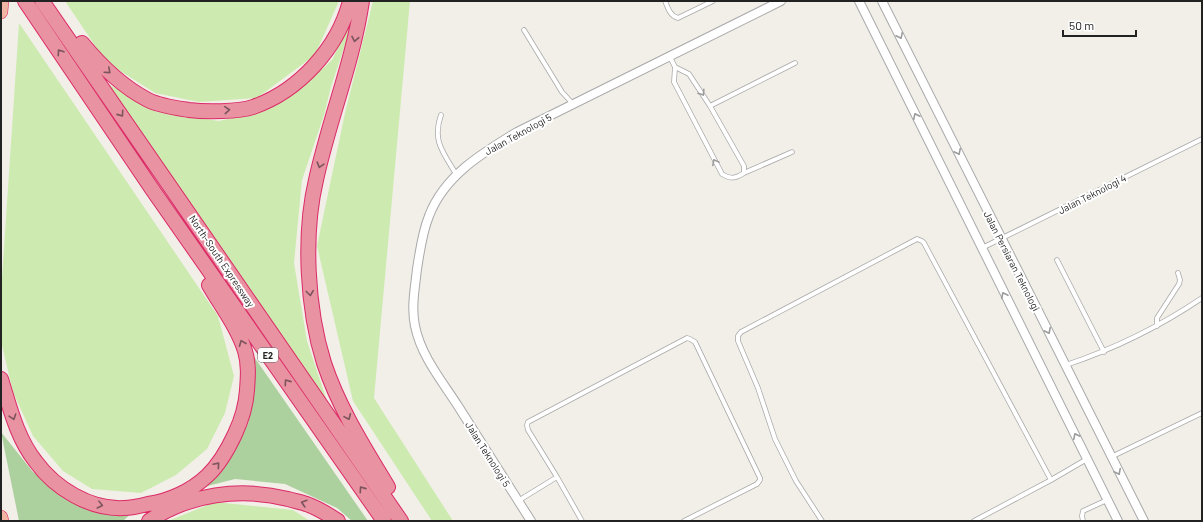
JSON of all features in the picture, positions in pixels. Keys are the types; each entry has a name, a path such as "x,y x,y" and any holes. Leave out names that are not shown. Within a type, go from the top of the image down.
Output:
{"highway":[{"path":"1,12 2,1"},
{"name":"North–South Expressway","path":"25,1 152,189 384,521"},
{"name":"North–South Expressway","path":"42,1 400,521"},
{"path":"51,13 72,31 107,71 149,100 177,108 200,111 226,111 252,107 276,96 298,81 316,64 330,47 342,26 350,1"},
{"path":"362,1 352,50 316,180 310,219 309,291 324,363 338,397 354,430 407,521"},
{"path":"1,379 18,432 36,463 59,486 88,502 124,508 157,503 174,497 193,487 207,476 222,459 242,421 247,403 248,371 245,352 238,335 152,189"},
{"path":"148,521 178,505 203,497 238,493 272,495 308,504 338,521"},
{"path":"1,517 2,521"}],"street":[{"name":"Jalan Teknologi 5","path":"531,521 427,358 415,327 413,310 414,296 421,246 429,215 436,202 456,174 486,151 517,132 781,1"},
{"path":"859,1 982,249 1036,354 1106,500 1118,521"},
{"name":"Jalan Persiaran Teknologi","path":"882,1 1144,521"}],"lane":[{"path":"665,1 671,14 678,18 713,1"},
{"path":"524,30 562,92 574,105"},
{"path":"670,57 675,67 674,82 722,174 730,178 738,177 792,152"},
{"path":"710,106 795,63"},
{"path":"675,67 689,74 710,106 744,166 744,173"},
{"path":"440,115 437,139 456,174"},
{"name":"Jalan Teknologi 4","path":"982,249 1202,139"},
{"path":"822,521 796,481 775,439 758,388 738,341 738,336 741,332 917,239 922,240 924,243 1051,480"},
{"path":"1057,260 1104,352"},
{"path":"1157,326 1157,318 1179,284 1180,280 1178,273"},
{"path":"1065,366 1104,352 1157,326 1202,298"},
{"path":"582,521 528,430 528,422 685,339 690,339 694,342 760,480 756,484 684,521"},
{"path":"1111,457 1202,413"},
{"path":"974,521 1087,459"},
{"path":"518,501 557,477"},
{"path":"1083,521 1083,511 1106,500"}],"green space":[{"path":"65,1 339,1 315,55 257,98 199,102 155,93 106,62"},
{"path":"373,1 410,1 374,398 453,521 432,521 353,401 317,246 345,113"},
{"path":"350,22 352,24 302,180 294,263 307,341 327,401 103,81 157,112 219,121 263,111 301,88 332,60"},
{"path":"19,23 218,316 234,376 225,413 207,449 176,475 141,493 92,489 63,471 33,436 13,392 1,341 1,293"},
{"path":"248,348 368,521 352,521 337,508 285,484 235,479 192,490 231,453 248,424 253,392"},
{"path":"1,432 33,472 93,509 136,509 123,521 19,521"},
{"path":"215,502 293,510 310,521 168,521"}]}
